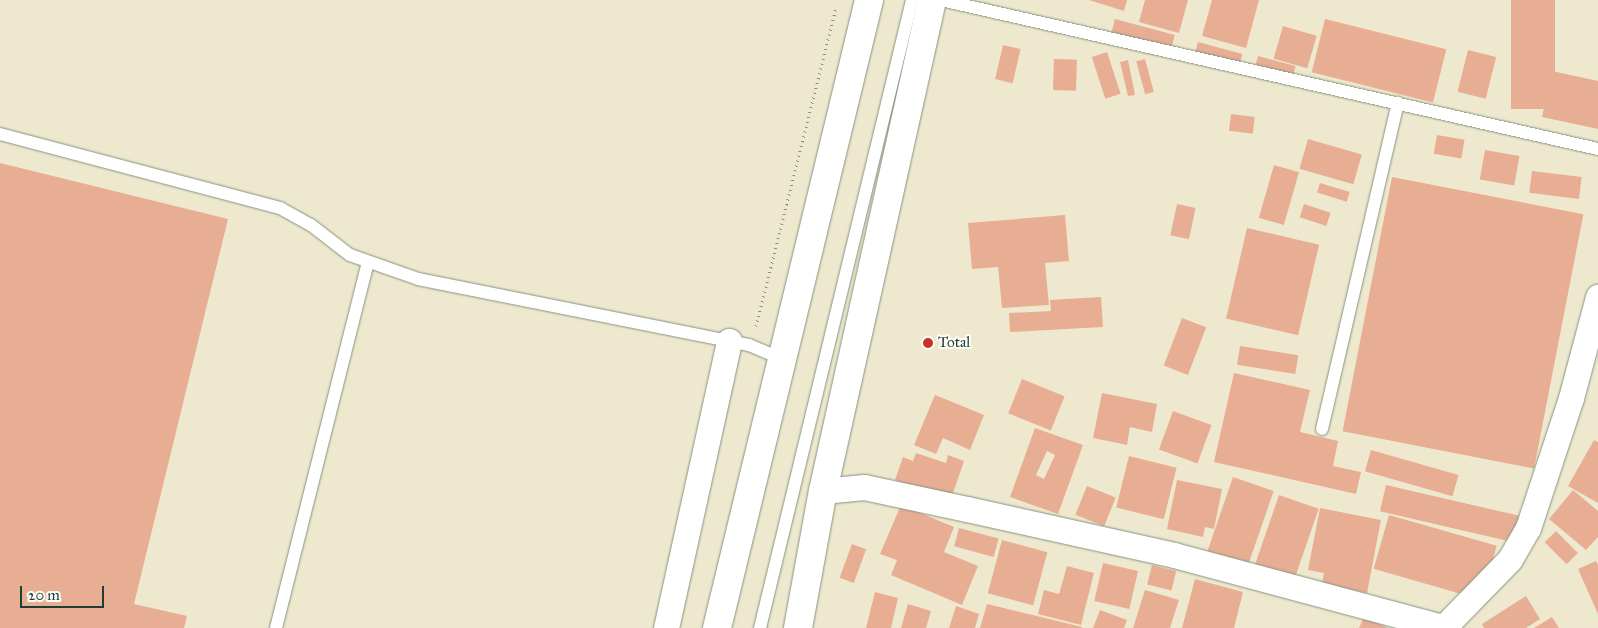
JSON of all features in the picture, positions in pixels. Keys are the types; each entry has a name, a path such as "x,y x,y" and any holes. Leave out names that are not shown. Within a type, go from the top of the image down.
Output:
{"highway":[{"path":"717,628 784,360 869,0"},
{"path":"798,628 822,491 932,0"}],"street":[{"path":"822,491 864,487 967,508 1210,564 1443,627 1510,559 1528,528 1571,398 1598,297"},
{"path":"666,628 739,343"}],"lane":[{"path":"760,628 912,0"},
{"path":"941,0 1598,149"},
{"path":"1322,429 1398,103"},
{"path":"0,134 280,208 368,263 418,279 739,343 784,360"},
{"path":"276,628 368,263"}],"path":[{"path":"739,343 838,0"}],"building":[{"path":"1089,0 1127,0 1124,11"},
{"path":"1145,0 1188,0 1179,33 1139,22"},
{"path":"1212,0 1259,0 1246,48 1202,36"},
{"path":"1511,0 1555,0 1555,109 1511,109"},
{"path":"1115,19 1175,35 1171,49 1111,33"},
{"path":"1325,19 1446,49 1433,103 1312,72"},
{"path":"1283,26 1317,36 1307,68 1274,59"},
{"path":"1198,42 1242,54 1240,64 1195,52"},
{"path":"1003,45 1021,49 1013,83 995,79"},
{"path":"1468,50 1496,57 1486,99 1458,92"},
{"path":"1107,52 1121,94 1105,99 1092,57"},
{"path":"1258,56 1296,66 1293,75 1256,65"},
{"path":"1054,59 1077,60 1076,91 1053,90"},
{"path":"1145,59 1154,92 1145,94 1136,61"},
{"path":"1128,60 1135,95 1128,96 1120,62"},
{"path":"1552,71 1598,81 1598,129 1542,117"},
{"path":"1231,114 1255,117 1253,134 1229,131"},
{"path":"1437,135 1465,140 1461,159 1434,154"},
{"path":"1308,139 1362,154 1353,184 1299,169"},
{"path":"1485,150 1519,156 1514,186 1480,180"},
{"path":"0,163 228,219 134,604 187,616 184,628 0,628"},
{"path":"1274,165 1299,172 1284,225 1259,218"},
{"path":"1532,171 1582,177 1579,199 1529,193"},
{"path":"1392,177 1583,214 1534,468 1343,431"},
{"path":"1320,183 1350,192 1347,202 1317,193"},
{"path":"1177,204 1196,208 1189,239 1170,235"},
{"path":"1304,204 1331,213 1326,226 1300,217"},
{"path":"1065,215 1069,261 1045,263 1049,305 1002,308 998,267 972,269 968,223"},
{"path":"1247,228 1319,245 1298,335 1226,319"},
{"path":"1101,297 1103,327 1010,332 1009,313 1051,311 1050,300"},
{"path":"1182,318 1206,327 1188,375 1164,366"},
{"path":"1240,346 1298,355 1295,374 1237,365"},
{"path":"1234,373 1310,390 1300,432 1338,441 1333,466 1361,472 1356,494 1214,462"},
{"path":"1022,379 1065,396 1051,431 1008,413"},
{"path":"1102,393 1157,404 1152,432 1130,427 1127,445 1093,438"},
{"path":"935,395 984,415 970,450 943,438 936,454 914,445"},
{"path":"1173,411 1212,425 1198,464 1159,450"},
{"path":"1035,428 1083,445 1058,514 1010,497","holes":["1047,451 1055,455 1044,479 1036,475"]},
{"path":"1594,440 1598,442 1598,503 1568,486"},
{"path":"1371,450 1458,475 1452,496 1365,471"},
{"path":"916,453 946,463 948,455 964,461 951,499 895,480 903,457 913,461"},
{"path":"1129,456 1177,468 1164,519 1116,507"},
{"path":"1233,477 1274,491 1248,565 1208,551"},
{"path":"1177,480 1222,489 1214,529 1205,527 1203,537 1167,529"},
{"path":"1386,485 1519,516 1513,542 1380,511"},
{"path":"1087,486 1116,498 1104,526 1075,515"},
{"path":"1573,490 1598,511 1598,537 1586,550 1549,519"},
{"path":"1279,495 1319,509 1295,578 1255,564"},
{"path":"901,505 954,527 944,552 978,566 962,605 891,575 897,560 880,554"},
{"path":"1320,508 1381,520 1367,593 1322,584 1324,573 1308,570"},
{"path":"1389,515 1497,546 1481,600 1374,569"},
{"path":"959,528 999,539 994,557 954,546"},
{"path":"1556,531 1578,553 1567,564 1545,542"},
{"path":"1002,540 1047,552 1033,605 988,593"},
{"path":"852,544 866,549 854,583 840,578"},
{"path":"1596,561 1598,565 1598,614 1578,569"},
{"path":"1103,563 1138,571 1129,609 1094,601"},
{"path":"1152,565 1176,571 1171,590 1147,584"},
{"path":"1067,566 1094,573 1081,625 1038,614 1044,590 1059,594"},
{"path":"1195,579 1243,592 1234,628 1182,628"},
{"path":"1145,590 1179,600 1170,628 1133,628"},
{"path":"875,592 898,598 891,628 866,628"},
{"path":"1526,596 1540,619 1526,628 1484,628 1482,624"},
{"path":"908,604 931,611 926,628 901,628"},
{"path":"987,604 1082,627 1082,628 980,628"},
{"path":"956,606 979,614 975,628 949,628"},
{"path":"1100,610 1127,620 1124,628 1093,628"},
{"path":"1364,617 1388,628 1359,628"},
{"path":"1552,617 1559,628 1534,628"}],"place":[{"name":"Total","path":"928,343"}]}
